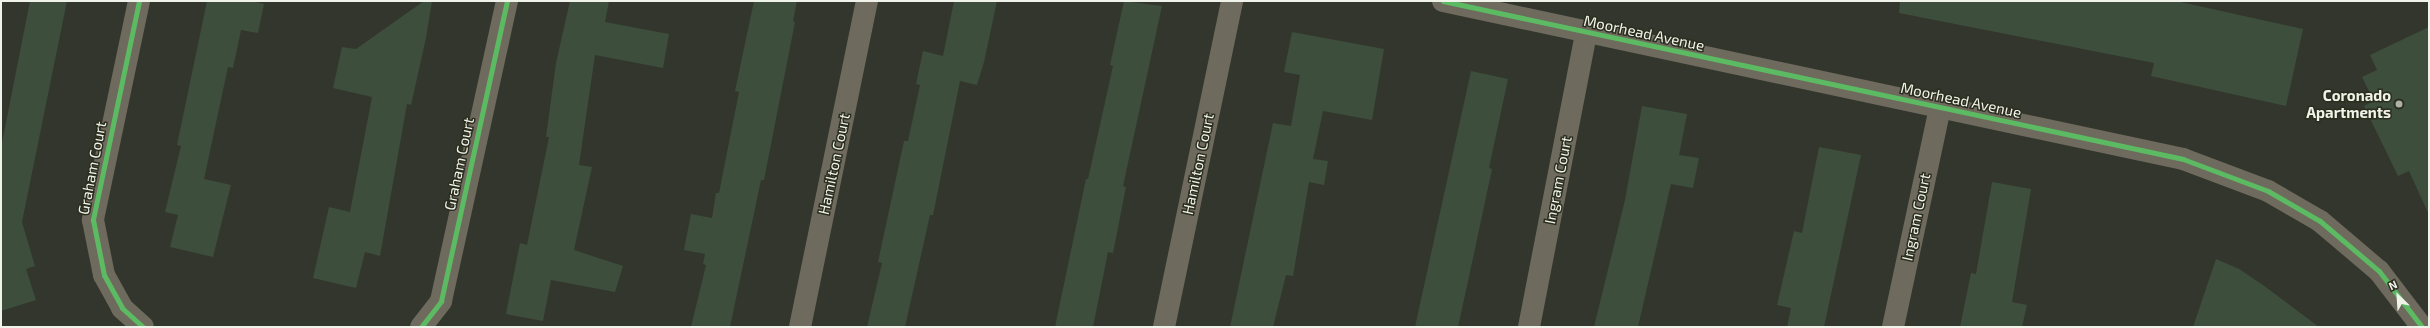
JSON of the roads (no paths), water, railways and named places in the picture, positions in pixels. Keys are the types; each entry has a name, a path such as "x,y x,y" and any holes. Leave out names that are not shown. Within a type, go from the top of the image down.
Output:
{"street":[{"name":"Graham Court","path":"139,1 93,220 104,275 122,308 143,327"},
{"name":"Graham Court","path":"421,327 441,301 507,1"},
{"name":"Hamilton Court","path":"800,327 867,1"},
{"name":"Hamilton Court","path":"1164,327 1232,1"},
{"name":"Moorhead Avenue","path":"1443,1 1586,33 2183,159 2268,191 2320,221 2379,271 2422,327"},
{"name":"Ingram Court","path":"1529,327 1586,33"},
{"name":"Ingram Court","path":"1893,327 1940,107"}],"place":[{"name":"Coronado Apartments","path":"2399,104"}]}
